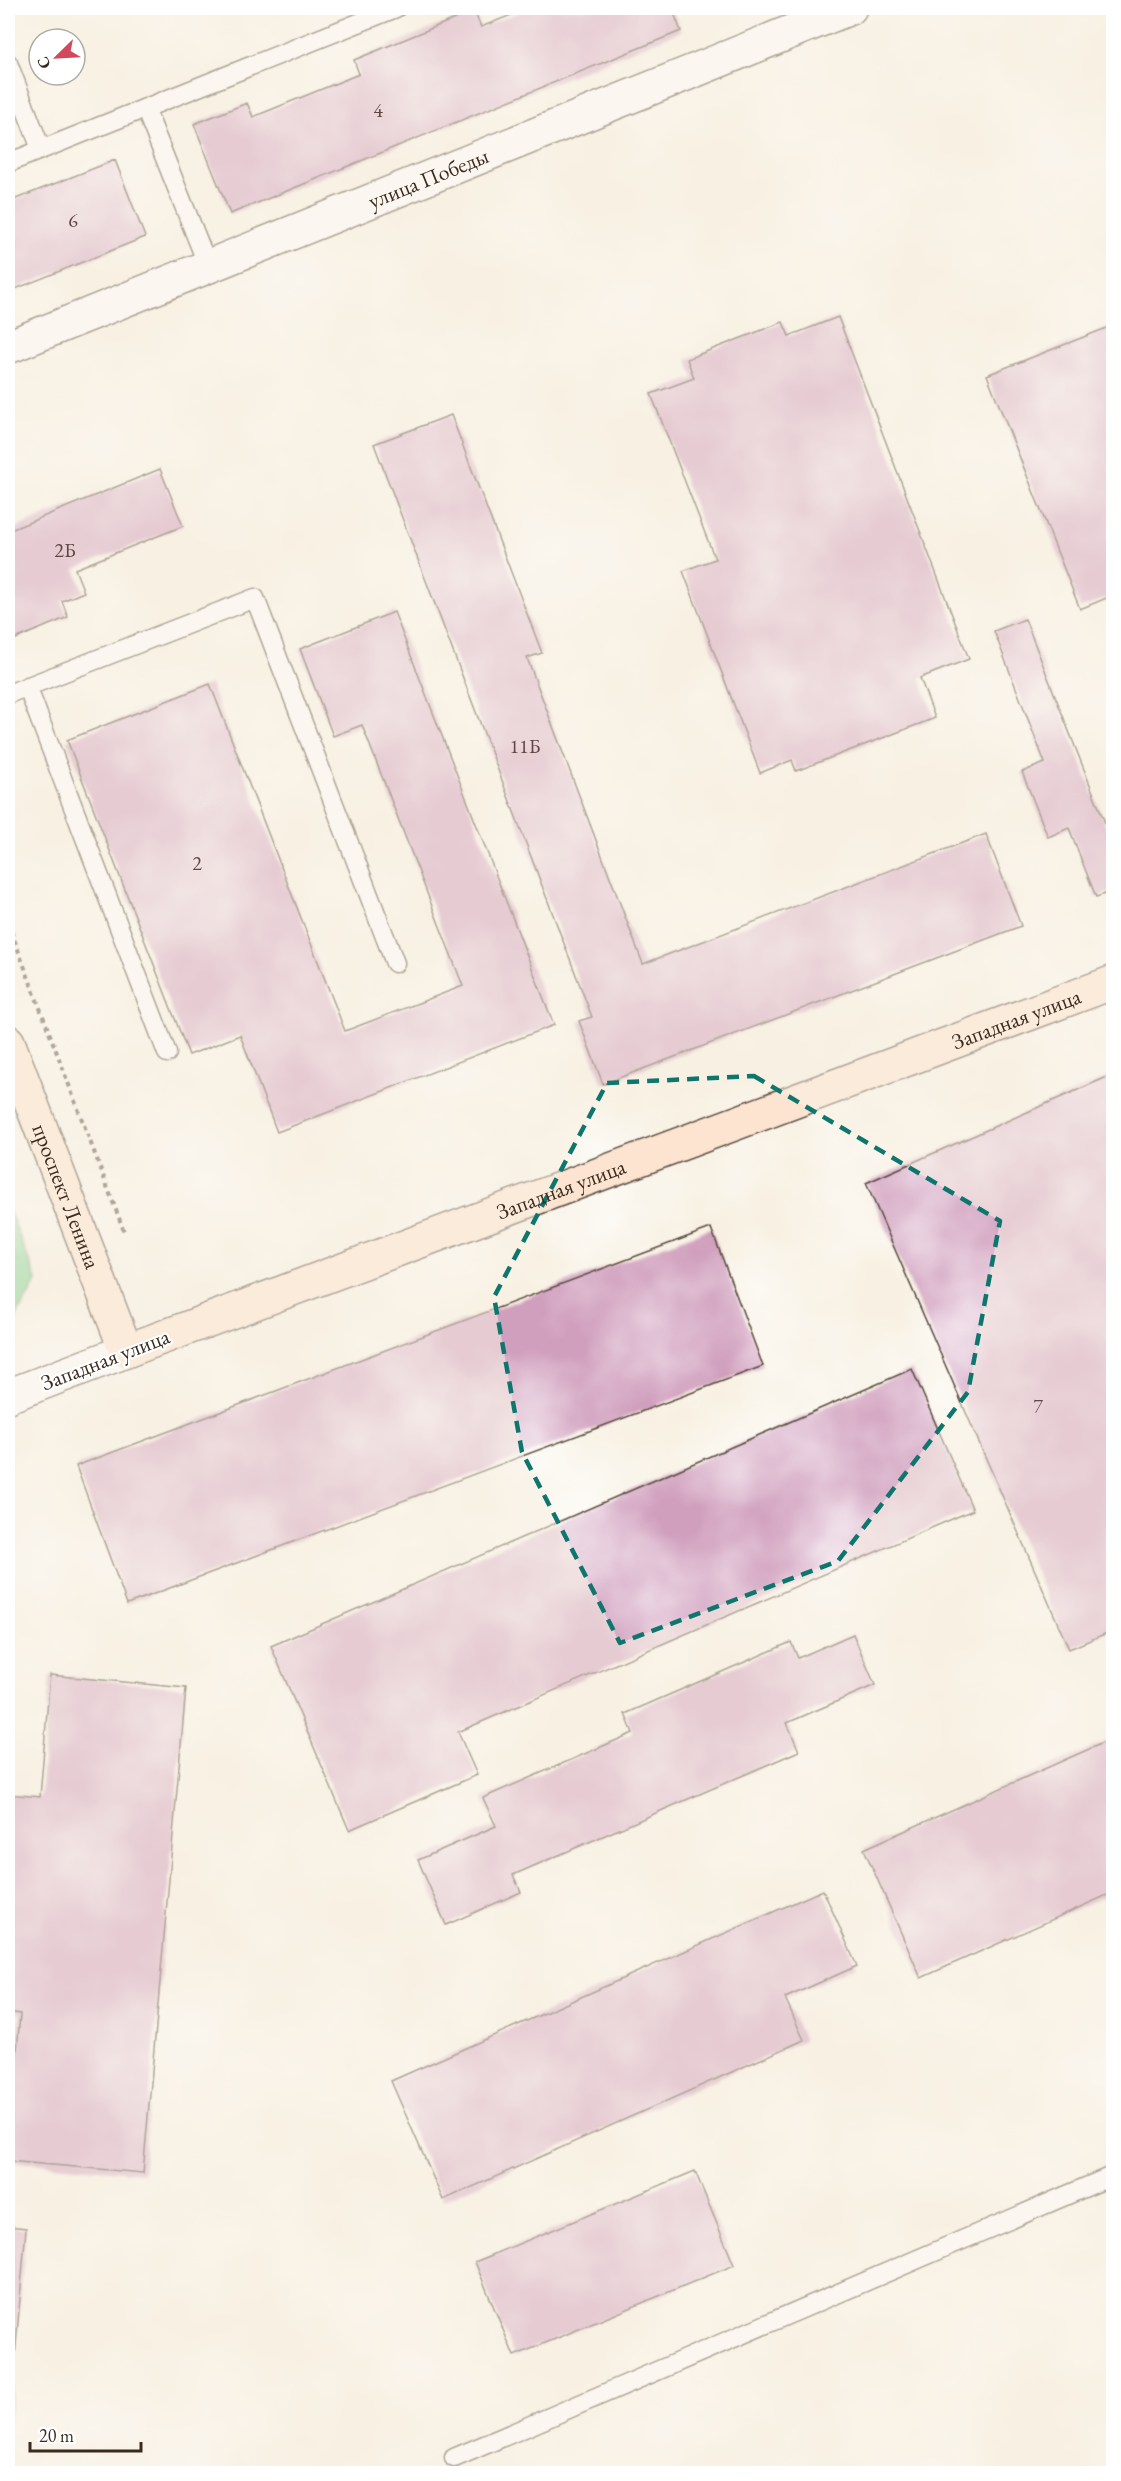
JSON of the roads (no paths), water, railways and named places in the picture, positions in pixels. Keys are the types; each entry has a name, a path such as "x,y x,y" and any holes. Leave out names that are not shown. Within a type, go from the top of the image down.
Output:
{"street":[{"name":"улица Победы","path":"8,347 850,8"},
{"name":"Западная улица","path":"8,1396 1113,982"},
{"name":"проспект Ленина","path":"8,1042 126,1351"}],"lane":[{"path":"8,163 396,8"},
{"path":"8,63 41,149"},
{"path":"145,108 208,266"},
{"path":"8,694 255,598 395,963"},
{"path":"27,686 168,1053"},
{"path":"454,2458 1113,2175"}]}
